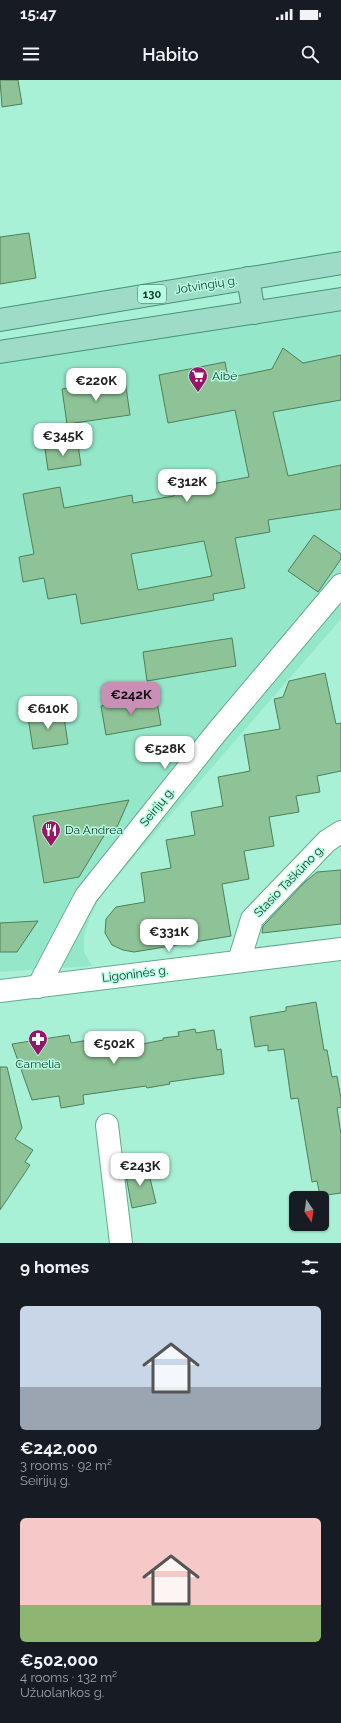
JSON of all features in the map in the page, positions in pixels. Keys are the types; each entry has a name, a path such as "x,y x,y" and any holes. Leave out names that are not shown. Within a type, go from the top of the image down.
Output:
{"main road":[{"name":"Jotvingių g.","path":"0,320 341,263"},
{"path":"248,278 254,314"},
{"path":"0,352 254,314 341,299"}],"street":[{"name":"Seirijų g.","path":"38,987 86,896 216,733 341,585"},
{"name":"Stasio Taškūno g.","path":"239,961 252,919 327,841 341,832"},
{"name":"Ligoninės g.","path":"0,991 341,949"},
{"path":"107,1125 121,1243"}],"shaded area":[{"path":"341,307 341,619 101,895 89,920 84,936 84,952 92,966 0,972 0,363"}],"building":[{"path":"0,80 18,80 22,104 2,107"},
{"path":"29,233 36,278 0,284 0,237"},
{"path":"283,348 303,363 341,355 341,400 273,412 288,476 341,465 341,509 268,520 270,532 235,538 245,588 213,594 214,600 81,624 76,594 48,599 44,578 23,582 19,557 34,554 23,494 60,487 64,508 132,495 133,503 174,496 173,491 249,477 235,410 168,423 159,375 225,362 228,378 272,369","holes":["204,541 212,576 138,590 131,554"]},
{"path":"125,380 130,415 67,424 62,389"},
{"path":"78,445 81,465 48,470 45,449"},
{"path":"314,535 341,554 341,559 318,592 288,571"},
{"path":"232,638 236,666 147,681 143,652"},
{"path":"325,673 336,724 341,723 341,771 317,776 320,792 296,796 299,812 269,817 274,846 244,851 249,879 222,884 231,936 134,952 123,950 112,945 105,933 106,919 116,907 145,902 141,873 171,868 166,840 195,835 191,812 223,806 218,777 250,771 244,735 280,729 274,699 283,697 289,681"},
{"path":"156,696 161,725 106,735 101,706"},
{"path":"63,711 68,744 33,749 28,717"},
{"path":"129,800 117,827 108,829 79,877 44,883 33,816"},
{"path":"341,870 341,924 262,933 263,926 305,882 317,872"},
{"path":"38,921 17,952 0,952 0,923"},
{"path":"316,1002 324,1050 327,1050 332,1077 337,1076 341,1099 341,1107 337,1108 341,1134 341,1193 329,1195 329,1191 319,1191 317,1181 312,1182 298,1098 291,1099 284,1049 268,1051 268,1045 255,1047 250,1017 286,1011 286,1007"},
{"path":"195,1029 196,1033 214,1030 217,1050 221,1049 224,1074 169,1082 170,1084 147,1088 146,1086 83,1095 84,1104 61,1108 59,1096 32,1100 12,1044 69,1035 71,1043 89,1040 89,1044 106,1042 106,1045 127,1042 127,1047 163,1040 163,1038 179,1036 178,1032"},
{"path":"0,1067 7,1067 22,1128 15,1139 33,1150 25,1162 30,1165 0,1210"},
{"path":"147,1166 156,1203 132,1208 125,1171"}],"place":[{"name":"Aibė","path":"198,393"},
{"name":"Da Andrea","path":"51,847"},
{"name":"Camelia","path":"38,1056"}]}
